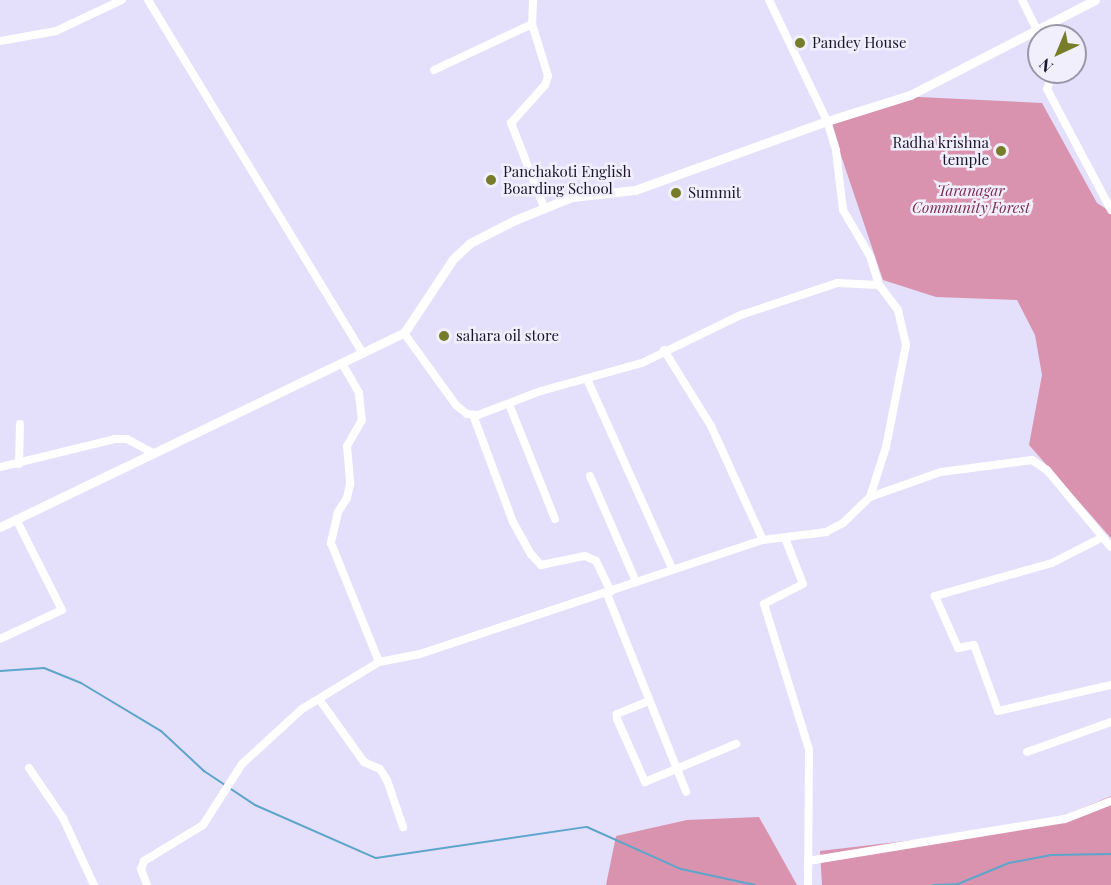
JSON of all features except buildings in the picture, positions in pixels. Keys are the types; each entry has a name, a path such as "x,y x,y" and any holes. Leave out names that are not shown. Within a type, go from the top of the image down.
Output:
{"street":[{"path":"0,41 56,31 122,0"},
{"path":"148,0 363,354"},
{"path":"533,0 532,24 548,76 545,86 511,123 543,207"},
{"path":"770,0 827,121 836,150 843,210 870,256 879,285 897,310 906,345 886,447 870,497"},
{"path":"1022,0 1034,24"},
{"path":"1055,24 1095,0"},
{"path":"434,70 532,24"},
{"path":"0,527 151,452 192,437 308,377 343,365 404,333 439,276 470,243 543,207 572,197 635,190 827,121 910,95 1027,40"},
{"path":"1049,84 1047,89 1111,210"},
{"path":"473,415 642,363 664,350 741,315 837,283 879,285"},
{"path":"404,333 456,405 473,415 513,522 531,554 541,565 585,556 596,561 686,792"},
{"path":"664,350 711,426 763,540"},
{"path":"343,365 359,393 362,420 347,446 350,484 347,498 338,512 331,543 379,662"},
{"path":"587,379 674,570"},
{"path":"509,404 555,519"},
{"path":"19,464 20,424"},
{"path":"0,467 115,439 127,439 151,452"},
{"path":"147,885 141,868 144,861 203,825 242,764 302,709 379,662 420,654 763,540 826,532 843,523 870,497 941,472 1032,460 1047,470 1101,538 1111,547"},
{"path":"590,476 636,582"},
{"path":"0,639 62,610 16,519"},
{"path":"785,538 803,584 764,604 809,749 808,885"},
{"path":"1101,538 1052,564 935,596 957,648 974,645 998,711 1111,685"},
{"path":"319,699 364,762 380,769 387,780 403,827"},
{"path":"649,701 617,714 623,735 645,782 736,744"},
{"path":"1027,752 1111,722"},
{"path":"29,768 63,818 93,885"},
{"path":"808,861 1065,819 1111,801"}],"green space":[{"name":"Taranagar Community Forest","path":"898,96 1042,103 1097,203 1111,212 1111,538 1029,445 1042,375 1035,335 1017,300 936,297 883,280 829,120"},
{"path":"1111,796 1111,885 822,885 820,851 1042,825"},
{"path":"759,817 797,885 606,885 616,836 687,820"}],"waterway":[{"path":"0,671 44,668 81,683 161,731 204,771 255,805 376,858 587,827 681,869 755,885"},
{"path":"933,885 958,884 1009,863 1051,855 1111,854"}],"place":[{"name":"Pandey House","path":"800,43"},
{"name":"Radha krishna temple","path":"1001,151"},
{"name":"Panchakoti English Boarding School","path":"491,180"},
{"name":"Summit","path":"676,193"},
{"name":"sahara oil store","path":"444,336"}]}
